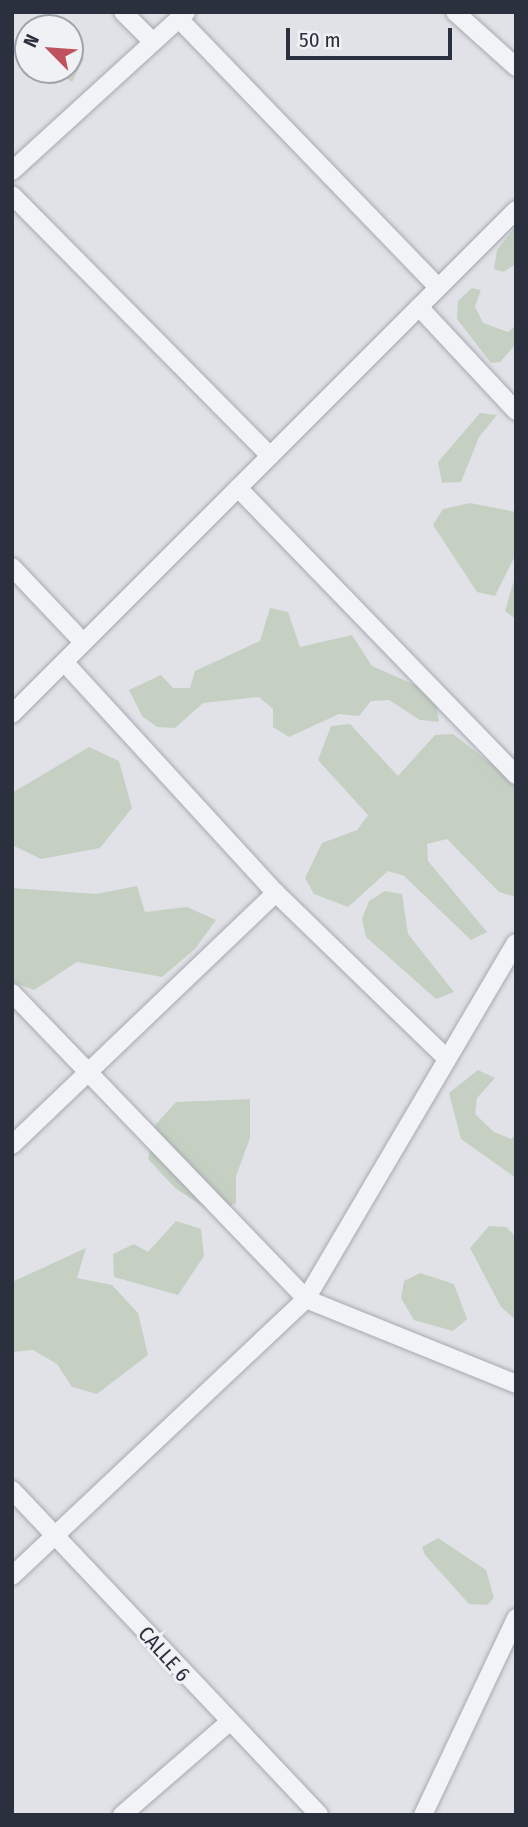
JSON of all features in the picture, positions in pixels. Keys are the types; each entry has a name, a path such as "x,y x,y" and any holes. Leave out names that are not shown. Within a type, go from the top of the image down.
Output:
{"street":[{"path":"123,12 153,42"},
{"path":"455,12 516,67"},
{"path":"12,172 182,16 438,287"},
{"path":"12,195 270,456"},
{"path":"12,714 516,211"},
{"path":"419,307 516,411"},
{"path":"237,488 516,775"},
{"path":"12,567 83,642"},
{"path":"65,663 276,893 446,1058"},
{"path":"12,1146 276,893"},
{"path":"12,1576 306,1300 516,943"},
{"path":"12,993 306,1300 516,1384"},
{"name":"CALLE 6","path":"12,1490 227,1724 319,1815"},
{"path":"423,1815 516,1618"},
{"path":"122,1815 227,1724"}],"green space":[{"path":"516,226 516,264 503,272 494,269 497,250"},
{"path":"472,288 481,290 475,306 483,323 508,332 516,325 516,344 500,362 491,363 457,319 458,301"},
{"path":"480,413 497,415 479,437 461,482 442,483 438,462"},
{"path":"470,503 516,512 516,554 495,596 477,592 433,525 443,509"},
{"path":"516,573 516,619 505,611"},
{"path":"270,608 288,612 300,647 352,635 372,666 424,689 436,703 439,722 420,720 389,700 371,701 359,716 339,714 289,737 273,727 273,709 259,697 203,703 175,728 157,727 142,716 129,690 161,675 173,688 190,688 195,671 260,641"},
{"path":"350,724 398,776 435,735 453,734 516,783 516,897 499,892 447,839 427,844 428,861 487,932 471,940 404,876 388,871 348,907 314,894 305,878 322,843 357,830 368,815 318,760 331,726"},
{"path":"89,747 119,761 132,808 100,848 41,859 12,845 12,793"},
{"path":"137,886 145,912 187,907 216,920 195,949 162,977 77,962 34,990 12,982 12,888 96,894"},
{"path":"385,891 402,894 408,934 454,992 436,999 366,937 362,919 369,901"},
{"path":"478,1070 495,1078 477,1098 475,1114 494,1132 511,1139 516,1134 516,1178 461,1139 449,1093"},
{"path":"250,1099 250,1138 236,1176 236,1203 213,1213 175,1188 148,1159 156,1124 176,1102"},
{"path":"176,1221 201,1229 204,1256 178,1295 114,1277 113,1254 134,1244 148,1252"},
{"path":"489,1226 506,1227 516,1237 516,1320 501,1307 470,1248"},
{"path":"86,1248 77,1278 112,1285 138,1313 148,1355 97,1394 72,1387 57,1364 33,1350 12,1352 12,1282"},
{"path":"420,1273 454,1284 467,1319 453,1331 414,1320 401,1298 404,1281"},
{"path":"438,1538 486,1570 494,1598 487,1605 469,1604 425,1555 422,1547"}]}
